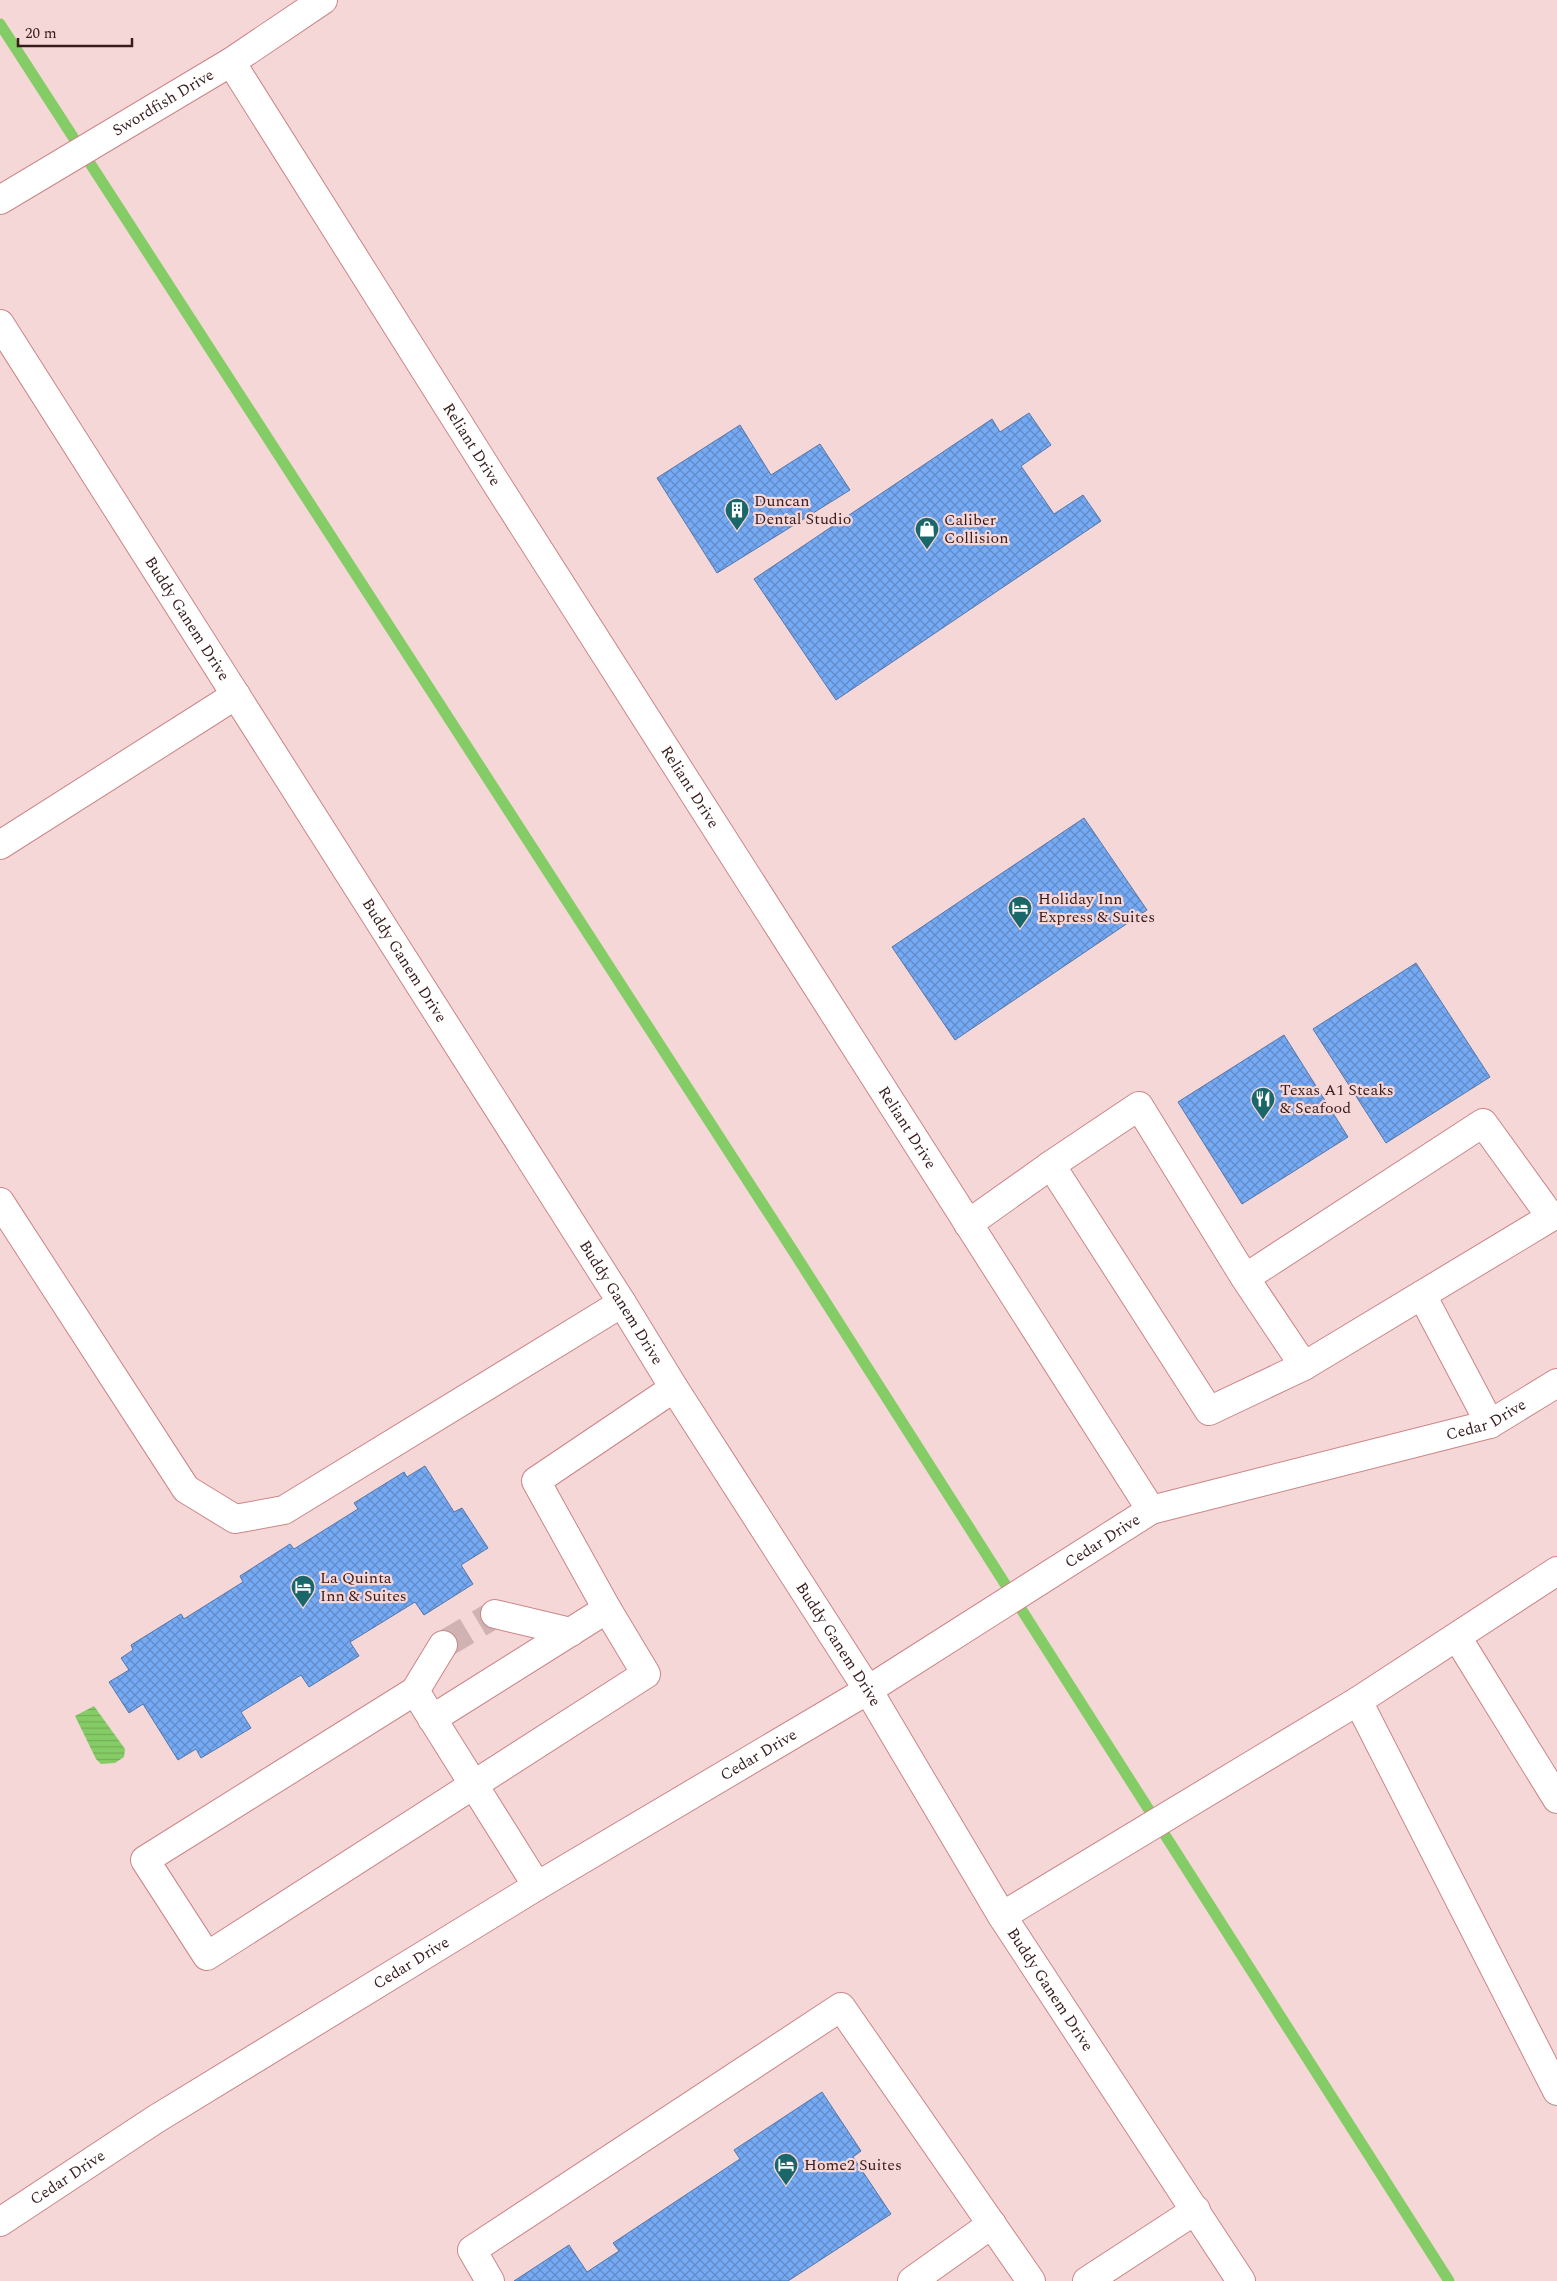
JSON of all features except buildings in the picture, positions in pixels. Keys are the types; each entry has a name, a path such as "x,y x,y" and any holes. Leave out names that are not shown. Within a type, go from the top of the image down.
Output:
{"street":[{"name":"Swordfish Drive","path":"0,200 231,62 323,0"},
{"name":"Reliant Drive","path":"231,62 508,502 1151,1510"},
{"name":"Buddy Ganem Drive","path":"0,324 622,1303 674,1388 868,1690 1002,1916 1241,2281"},
{"path":"0,845 236,695"},
{"path":"968,1224 1139,1106 1244,1278 1304,1366"},
{"path":"1051,1165 1209,1411 1304,1366 1422,1295 1554,1222 1483,1124 1244,1278"},
{"path":"0,1202 186,1489 235,1520 284,1510 622,1303"},
{"path":"1422,1295 1490,1424"},
{"name":"Cedar Drive","path":"0,2222 156,2119 537,1886 868,1690 1151,1510 1490,1424 1557,1383"},
{"path":"443,1645 415,1691 145,1860 207,1956 475,1786 646,1674 607,1609 536,1481 674,1388"},
{"path":"1002,1916 1358,1701 1457,1637 1553,1582"},
{"path":"432,1719 607,1609"},
{"path":"495,1614 571,1632"},
{"path":"1457,1637 1557,1799"},
{"path":"415,1691 537,1886"},
{"path":"1358,1701 1557,2091"},
{"path":"490,2281 472,2250 841,2007 1032,2281"},
{"path":"1086,2281 1196,2210"},
{"path":"912,2281 992,2224"}],"shaded area":[{"path":"94,1706 125,1749 124,1757 115,1763 101,1764 96,1759 75,1716"}],"waterway":[{"path":"0,24 795,1254 1449,2281"}],"tunnel":[{"path":"443,1645 495,1614"}],"place":[{"name":"Duncan Dental Studio","path":"737,531"},
{"name":"Caliber Collision","path":"927,550"},
{"name":"Holiday Inn Express & Suites","path":"1020,929"},
{"name":"Texas A1 Steaks & Seafood","path":"1263,1120"},
{"name":"La Quinta Inn & Suites","path":"303,1608"},
{"name":"Home2 Suites","path":"786,2186"}]}
